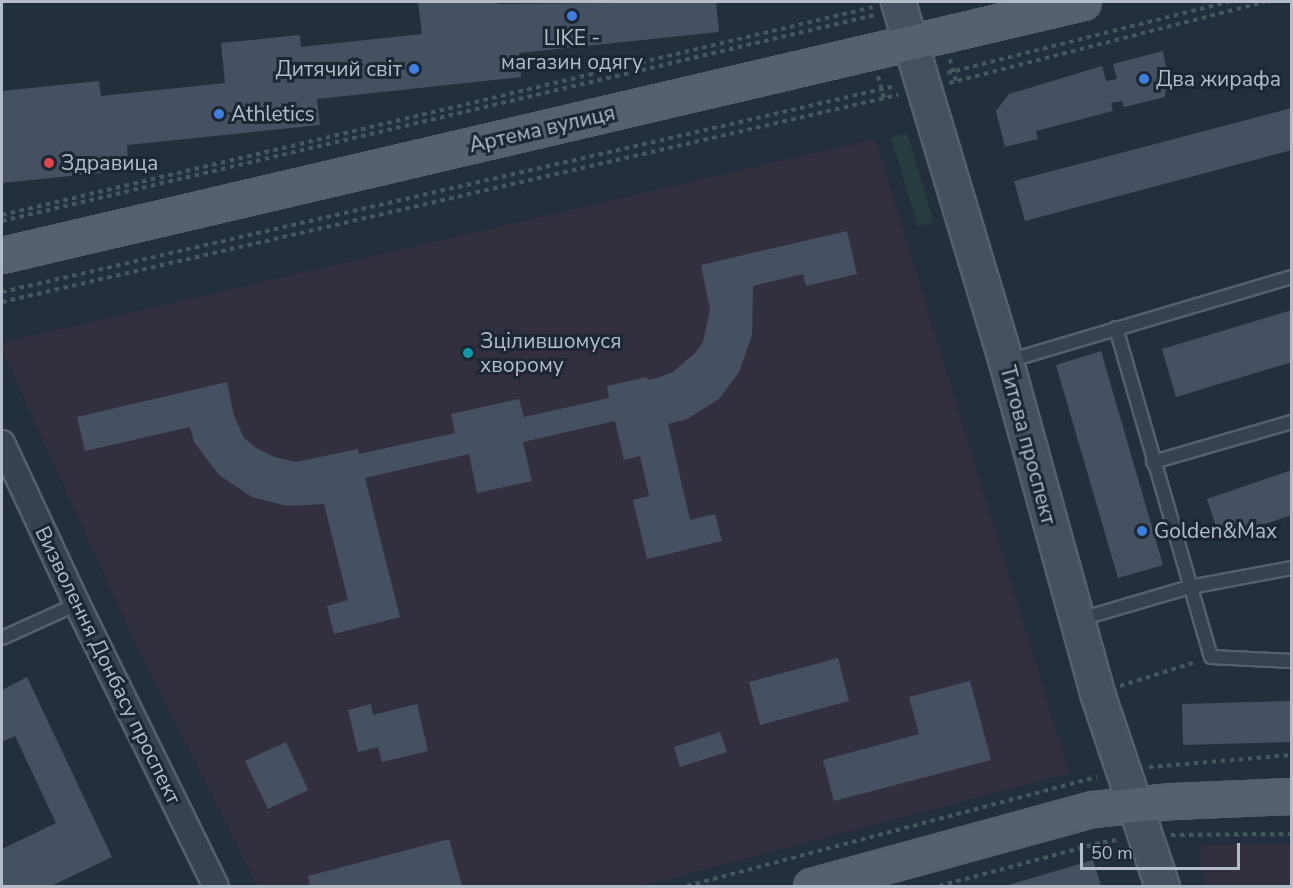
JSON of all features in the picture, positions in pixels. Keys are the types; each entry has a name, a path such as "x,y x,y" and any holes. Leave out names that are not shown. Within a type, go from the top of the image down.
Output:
{"main road":[{"name":"Артема вулиця","path":"2,255 1083,2"},
{"path":"811,886 1093,809 1133,804 1292,796"}],"street":[{"name":"Титова проспект","path":"893,5 910,44 1006,362 1097,693 1162,886"},
{"name":"Визволення Донбасу проспект","path":"2,443 77,604 216,886"}],"lane":[{"path":"1006,362 1292,277"},
{"path":"1116,328 1211,657 1292,661"},
{"path":"1153,462 1292,422"},
{"path":"1076,620 1190,587 1292,568"},
{"path":"2,638 77,604"}],"path":[{"path":"2,292 922,85 1228,2"},
{"path":"2,302 1265,2"},
{"path":"2,215 893,5"},
{"path":"2,221 893,5"},
{"path":"1097,693 1211,657"},
{"path":"939,886 1103,842 1145,837 1292,834"}],"shaded area":[{"path":"875,139 1069,773 641,886 258,886 132,636 2,349 2,343"},
{"path":"1291,844 1291,886 1207,886 1198,858 1202,845"}],"green space":[{"path":"907,133 934,222 918,227 891,137"}],"building":[{"path":"418,2 497,2 498,4 716,2 719,32 519,53 521,77 317,99 320,125 127,145 129,170 2,183 2,91 99,81 101,96 225,83 221,43 300,35 301,47 422,34"},
{"path":"1163,51 1167,73 1165,97 1124,107 1122,101 1111,103 1113,111 1036,131 1038,139 1005,147 996,111 1009,94 1102,66 1106,81 1117,79 1113,64"},
{"path":"1292,108 1292,150 1025,221 1014,181"},
{"path":"847,231 857,274 806,286 803,274 753,286 752,335 739,372 719,399 687,419 668,424 690,520 715,514 722,541 647,559 633,500 649,496 640,456 624,460 615,421 523,442 532,481 477,493 469,454 365,478 400,617 334,634 327,606 348,600 324,504 287,506 252,497 219,475 194,442 190,427 85,451 77,417 227,382 234,416 244,438 256,448 274,457 296,462 358,449 359,454 455,433 451,414 519,399 524,417 609,398 607,386 647,377 648,380 673,372 695,353 703,342 710,309 701,265"},
{"path":"1292,310 1292,362 1176,397 1162,349"},
{"path":"1101,351 1163,565 1118,578 1056,365"},
{"path":"1292,470 1292,515 1220,539 1207,499"},
{"path":"838,658 849,701 760,725 749,682"},
{"path":"27,677 112,857 51,886 2,886 2,849 56,823 15,736 2,742 2,690"},
{"path":"970,681 991,760 834,801 823,760 919,734 909,697"},
{"path":"1292,701 1292,742 1183,745 1182,704"},
{"path":"371,704 373,715 417,704 428,751 382,762 378,747 358,752 348,710"},
{"path":"720,732 727,752 680,767 674,747"},
{"path":"286,742 308,790 268,809 245,761"},
{"path":"449,839 462,886 310,886 308,876"},
{"path":"1093,860 1101,886 1005,886"}],"place":[{"name":"LIKE - магазин одягу","path":"572,16"},
{"name":"Дитячий світ","path":"414,69"},
{"name":"Два жирафа","path":"1144,79"},
{"name":"Athletics","path":"219,114"},
{"name":"Здравица","path":"49,163"},
{"name":"Зцілившомуся хворому","path":"468,353"},
{"name":"Golden&Max","path":"1142,531"}]}
